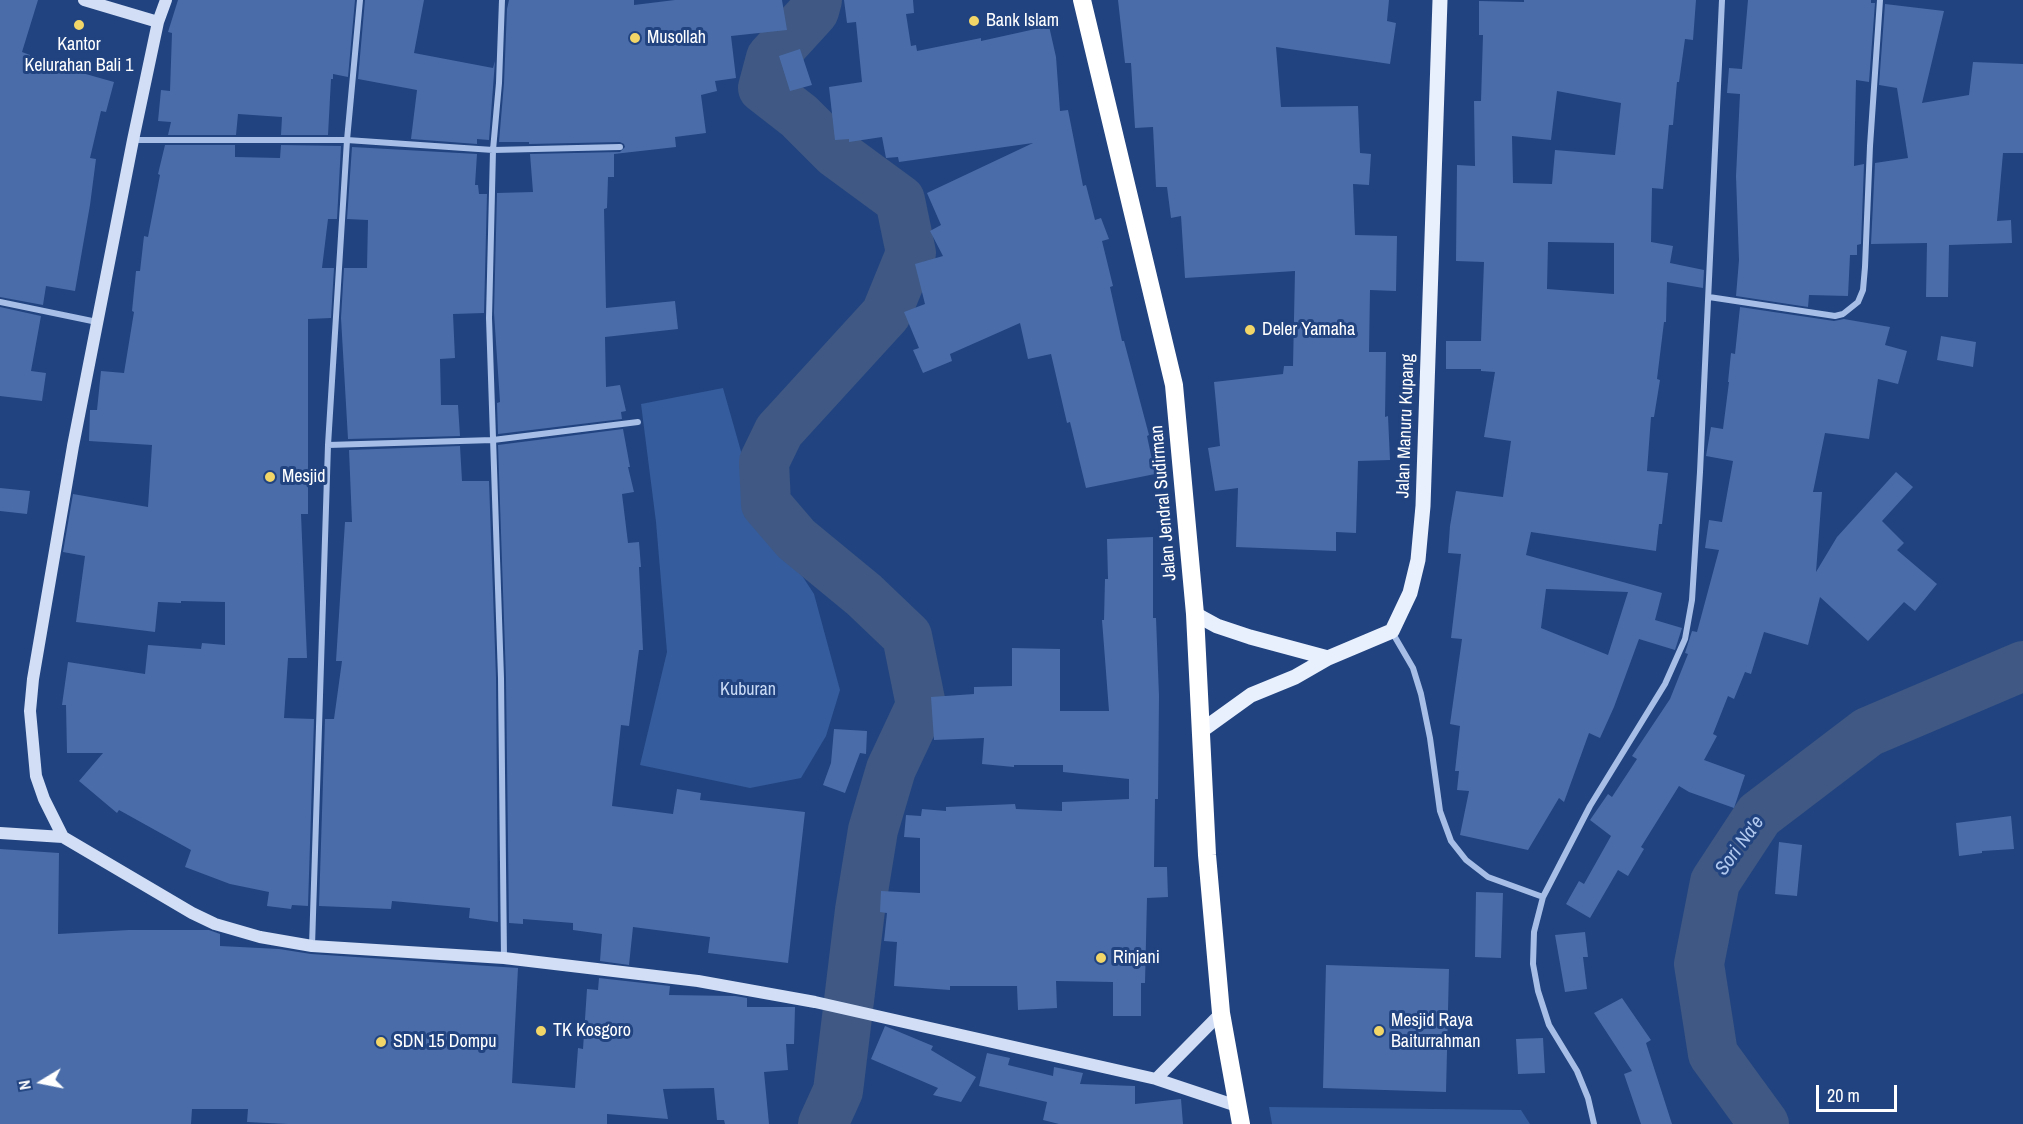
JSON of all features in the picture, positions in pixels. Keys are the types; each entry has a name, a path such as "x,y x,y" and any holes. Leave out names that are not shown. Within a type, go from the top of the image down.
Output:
{"highway":[{"name":"Jalan Jendral Sudirman","path":"1082,0 1174,385 1195,614 1207,855 1221,1012 1239,1115"}],"main road":[{"path":"84,0 158,22"},
{"path":"63,837 44,799 36,776 30,711 33,679 97,322 158,22 166,0"},
{"name":"Jalan Manuru Kupang","path":"1392,631 1410,593 1423,506 1440,0"},
{"path":"1195,614 1217,626 1250,637 1328,658"},
{"path":"1201,731 1251,695 1295,676 1328,658 1392,631"},
{"path":"0,834 63,837 192,913 215,924 260,937 312,946 504,958 698,981 815,1002 1156,1079 1239,1115"},
{"path":"1156,1079 1221,1012"}],"street":[{"path":"312,946 328,445 347,140 360,0"},
{"path":"502,0 500,71 493,150 489,318 501,678 504,958"},
{"path":"1594,1124 1588,1098 1577,1071 1549,1025 1538,991 1533,964 1533,932 1543,897 1590,806 1665,684 1685,639 1692,600 1695,557 1722,0"},
{"path":"1709,297 1834,316 1843,314 1858,302 1863,290 1865,267 1880,0"},
{"path":"133,140 347,140 493,150 620,147"},
{"path":"0,302 97,322"},
{"path":"328,445 494,440 638,422"},
{"path":"1392,631 1413,668 1421,694 1430,738 1440,811 1452,842 1466,860 1488,877 1543,897"}],"green space":[{"name":"Kuburan","path":"723,388 744,462 771,528 814,594 840,690 826,736 801,778 750,788 640,765 667,652 656,522 641,404"},
{"path":"1269,1107 1521,1110 1530,1124 1272,1124"}],"building":[{"path":"0,0 38,0 22,52 30,55 29,58 114,82 106,112 101,111 90,158 96,159 75,291 46,286 43,305 0,297"},
{"path":"178,0 355,0 348,77 333,74 333,79 331,79 328,135 281,135 282,117 238,114 236,135 168,135 171,122 158,121 161,90 170,91 172,33 168,32"},
{"path":"365,0 424,0 414,53 493,68 495,61 489,140 477,139 477,144 411,139 417,90 358,79"},
{"path":"509,0 634,0 634,5 675,0 782,0 787,30 731,36 736,78 715,81 717,91 701,95 706,133 675,137 676,147 614,154 614,177 608,177 607,208 604,209 606,308 675,301 678,329 605,337 606,387 620,385 626,411 621,412 622,419 498,434 497,403 500,402 494,313 497,193 533,192 530,154 620,152 625,147 620,142 529,144 529,142 499,142"},
{"path":"844,0 913,0 914,13 906,14 911,46 916,45 917,51 981,38 981,41 1049,26 1056,57 1060,111 1068,110 1083,186 1086,185 1095,220 1101,218 1109,239 1102,241 1113,286 1110,287 1122,341 1124,341 1149,435 1147,436 1155,474 1086,488 1070,422 1067,423 1051,354 1028,359 1020,323 950,354 952,361 923,373 913,350 919,348 904,312 925,304 915,264 943,256 930,231 941,225 927,193 1033,143 899,162 898,157 886,158 882,137 849,142 849,139 835,140 829,87 862,82 856,22 847,23"},
{"path":"1118,0 1389,0 1387,21 1396,23 1390,64 1276,47 1281,107 1358,106 1360,153 1371,154 1369,185 1353,184 1355,235 1397,236 1396,291 1370,290 1369,352 1386,352 1385,417 1388,416 1390,460 1358,461 1356,533 1336,532 1336,551 1236,547 1238,488 1215,491 1208,448 1220,446 1214,382 1283,374 1284,366 1293,366 1295,271 1185,278 1181,216 1171,218 1167,187 1156,187 1153,127 1135,128 1131,63 1125,63"},
{"path":"1524,0 1696,0 1693,40 1685,39 1679,82 1677,82 1673,125 1669,125 1663,189 1652,188 1651,242 1673,246 1670,263 1704,270 1703,288 1667,282 1666,322 1664,322 1657,379 1660,380 1654,417 1651,417 1647,471 1668,473 1662,524 1659,524 1656,551 1531,532 1526,555 1662,593 1655,620 1682,628 1675,650 1639,639 1600,738 1589,733 1564,802 1559,798 1528,850 1460,835 1469,791 1457,790 1459,771 1455,771 1460,726 1450,724 1462,639 1451,638 1461,554 1448,553 1450,526 1456,491 1503,497 1511,441 1484,437 1495,372 1481,371 1481,369 1446,369 1446,341 1481,341 1484,262 1456,261 1457,165 1475,166 1474,101 1481,101 1483,35 1479,35 1479,1 1524,2","holes":["1557,91 1621,103 1615,155 1555,150 1552,184 1513,183 1512,136 1551,140","1548,242 1614,243 1614,294 1547,289","1546,589 1628,592 1608,655 1541,628"]},
{"path":"1748,0 1871,0 1871,3 1875,3 1869,82 1856,80 1854,166 1864,164 1861,244 1857,245 1857,255 1850,255 1848,296 1809,295 1808,307 1736,296 1739,260 1736,176 1740,94 1727,93 1729,68 1742,69"},
{"path":"1885,4 1944,11 1922,103 1969,95 1973,62 2023,64 2023,153 2003,153 1997,221 2011,220 2012,243 1949,245 1948,297 1926,297 1927,243 1871,244 1875,163 1908,158 1897,88 1879,85"},
{"path":"800,49 812,85 790,91 779,56"},
{"path":"165,145 235,145 235,157 280,158 281,145 341,146 337,219 328,219 322,268 334,268 331,318 308,319 308,514 301,514 307,658 288,658 284,718 314,719 308,906 292,905 291,909 267,906 269,892 230,884 185,867 191,850 119,810 117,813 79,781 103,753 67,753 66,705 62,705 68,662 145,674 148,645 201,649 202,643 225,645 225,602 158,602 155,632 76,622 85,556 63,552 73,494 148,507 152,445 89,441 90,410 97,410 101,371 124,373 134,312 132,311 136,271 140,271 144,236 148,237"},
{"path":"352,147 477,154 475,185 478,185 479,194 487,194 484,313 453,314 455,358 440,359 441,405 458,405 460,436 348,439 341,318 344,268 367,268 368,220 347,219"},
{"path":"0,307 41,316 31,371 46,373 42,401 0,396"},
{"path":"1740,307 1834,321 1844,319 1890,327 1885,345 1907,351 1898,384 1878,379 1869,439 1825,433 1813,492 1822,492 1816,572 1837,537 1896,472 1913,487 1882,521 1904,543 1897,550 1937,584 1915,611 1904,602 1868,641 1820,597 1808,645 1764,632 1751,674 1745,672 1734,699 1728,696 1713,734 1717,736 1704,760 1745,775 1734,808 1689,792 1679,786 1641,847 1644,849 1628,876 1618,870 1590,918 1566,904 1579,881 1584,884 1611,836 1590,820 1608,794 1612,797 1637,759 1632,756 1670,699 1688,654 1685,653 1692,631 1697,632 1719,550 1705,548 1709,520 1722,522 1733,461 1706,456 1711,427 1723,429 1731,353 1735,354"},
{"path":"1941,336 1976,342 1973,367 1937,360"},
{"path":"623,429 634,492 622,494 628,543 639,542 643,650 639,650 629,726 621,725 612,806 673,814 677,789 701,793 700,800 805,812 788,963 708,953 710,937 633,927 629,965 600,961 602,934 573,930 573,923 523,919 523,924 509,923 506,678 498,445"},
{"path":"460,446 462,481 489,481 496,678 498,922 469,918 470,908 392,901 391,909 319,906 325,719 334,719 342,661 336,661 345,522 352,522 349,450"},
{"path":"0,488 30,491 27,514 0,511"},
{"path":"1153,537 1153,618 1156,618 1159,696 1158,799 1155,799 1154,867 1167,867 1168,897 1147,898 1145,983 1141,983 1141,1016 1113,1016 1113,982 1056,981 1057,1008 1018,1010 1017,986 950,986 950,990 894,986 897,942 884,941 887,913 880,912 881,891 920,893 920,838 904,837 906,815 921,816 922,809 946,811 946,807 1015,804 1016,809 1062,811 1062,802 1129,799 1129,779 1063,772 1063,765 1014,765 1014,767 982,764 984,738 934,740 931,697 974,694 974,687 1012,686 1012,648 1060,649 1060,711 1109,711 1102,620 1104,620 1105,579 1108,579 1107,539"},
{"path":"834,729 867,731 866,754 860,753 845,793 823,785 831,763"},
{"path":"2011,816 2014,849 1982,851 1982,853 1959,856 1956,823"},
{"path":"1779,842 1802,845 1797,896 1775,894"},
{"path":"0,849 59,853 58,934 129,930 209,930 220,934 220,946 518,968 512,1083 575,1088 578,1048 583,1049 587,989 598,990 599,978 670,986 669,995 747,998 747,1007 795,1007 794,1044 786,1044 788,1070 764,1072 769,1124 725,1124 724,1120 717,1120 714,1088 663,1089 668,1119 607,1114 607,1124 288,1124 247,1122 248,1109 192,1109 191,1124 0,1124"},
{"path":"1476,892 1503,893 1501,958 1475,957"},
{"path":"1585,932 1588,957 1583,957 1587,989 1565,992 1555,935"},
{"path":"1326,965 1449,969 1446,1092 1323,1088"},
{"path":"1622,998 1651,1040 1646,1043 1672,1124 1641,1124 1624,1074 1632,1071 1594,1013"},
{"path":"885,1026 933,1046 931,1050 976,1077 961,1102 933,1095 938,1088 871,1059"},
{"path":"1543,1038 1545,1073 1518,1074 1516,1039"},
{"path":"987,1053 1010,1058 1008,1065 1053,1076 1054,1067 1083,1073 1080,1084 1135,1086 1135,1104 1181,1099 1183,1124 1059,1124 1043,1120 1047,1102 979,1086"}],"waterway":[{"path":"817,0 814,11 771,58 763,88 799,116 836,153 900,200 911,253 886,314 779,431 764,462 766,504 796,539 864,595 907,636 921,705 891,769 873,830 860,910 838,1091 823,1124"},
{"name":"Sori Na'e","path":"1764,1124 1713,1054 1699,964 1715,882 1759,815 1868,732 2023,666"}],"place":[{"name":"Bank Islam","path":"974,21"},
{"name":"Kantor Kelurahan Bali 1","path":"79,25"},
{"name":"Musollah","path":"635,38"},
{"name":"Deler Yamaha","path":"1250,330"},
{"name":"Mesjid","path":"270,477"},
{"name":"Rinjani","path":"1101,958"},
{"name":"TK Kosgoro","path":"541,1031"},
{"name":"Mesjid Raya Baiturrahman","path":"1379,1031"},
{"name":"SDN 15 Dompu","path":"381,1042"}]}
